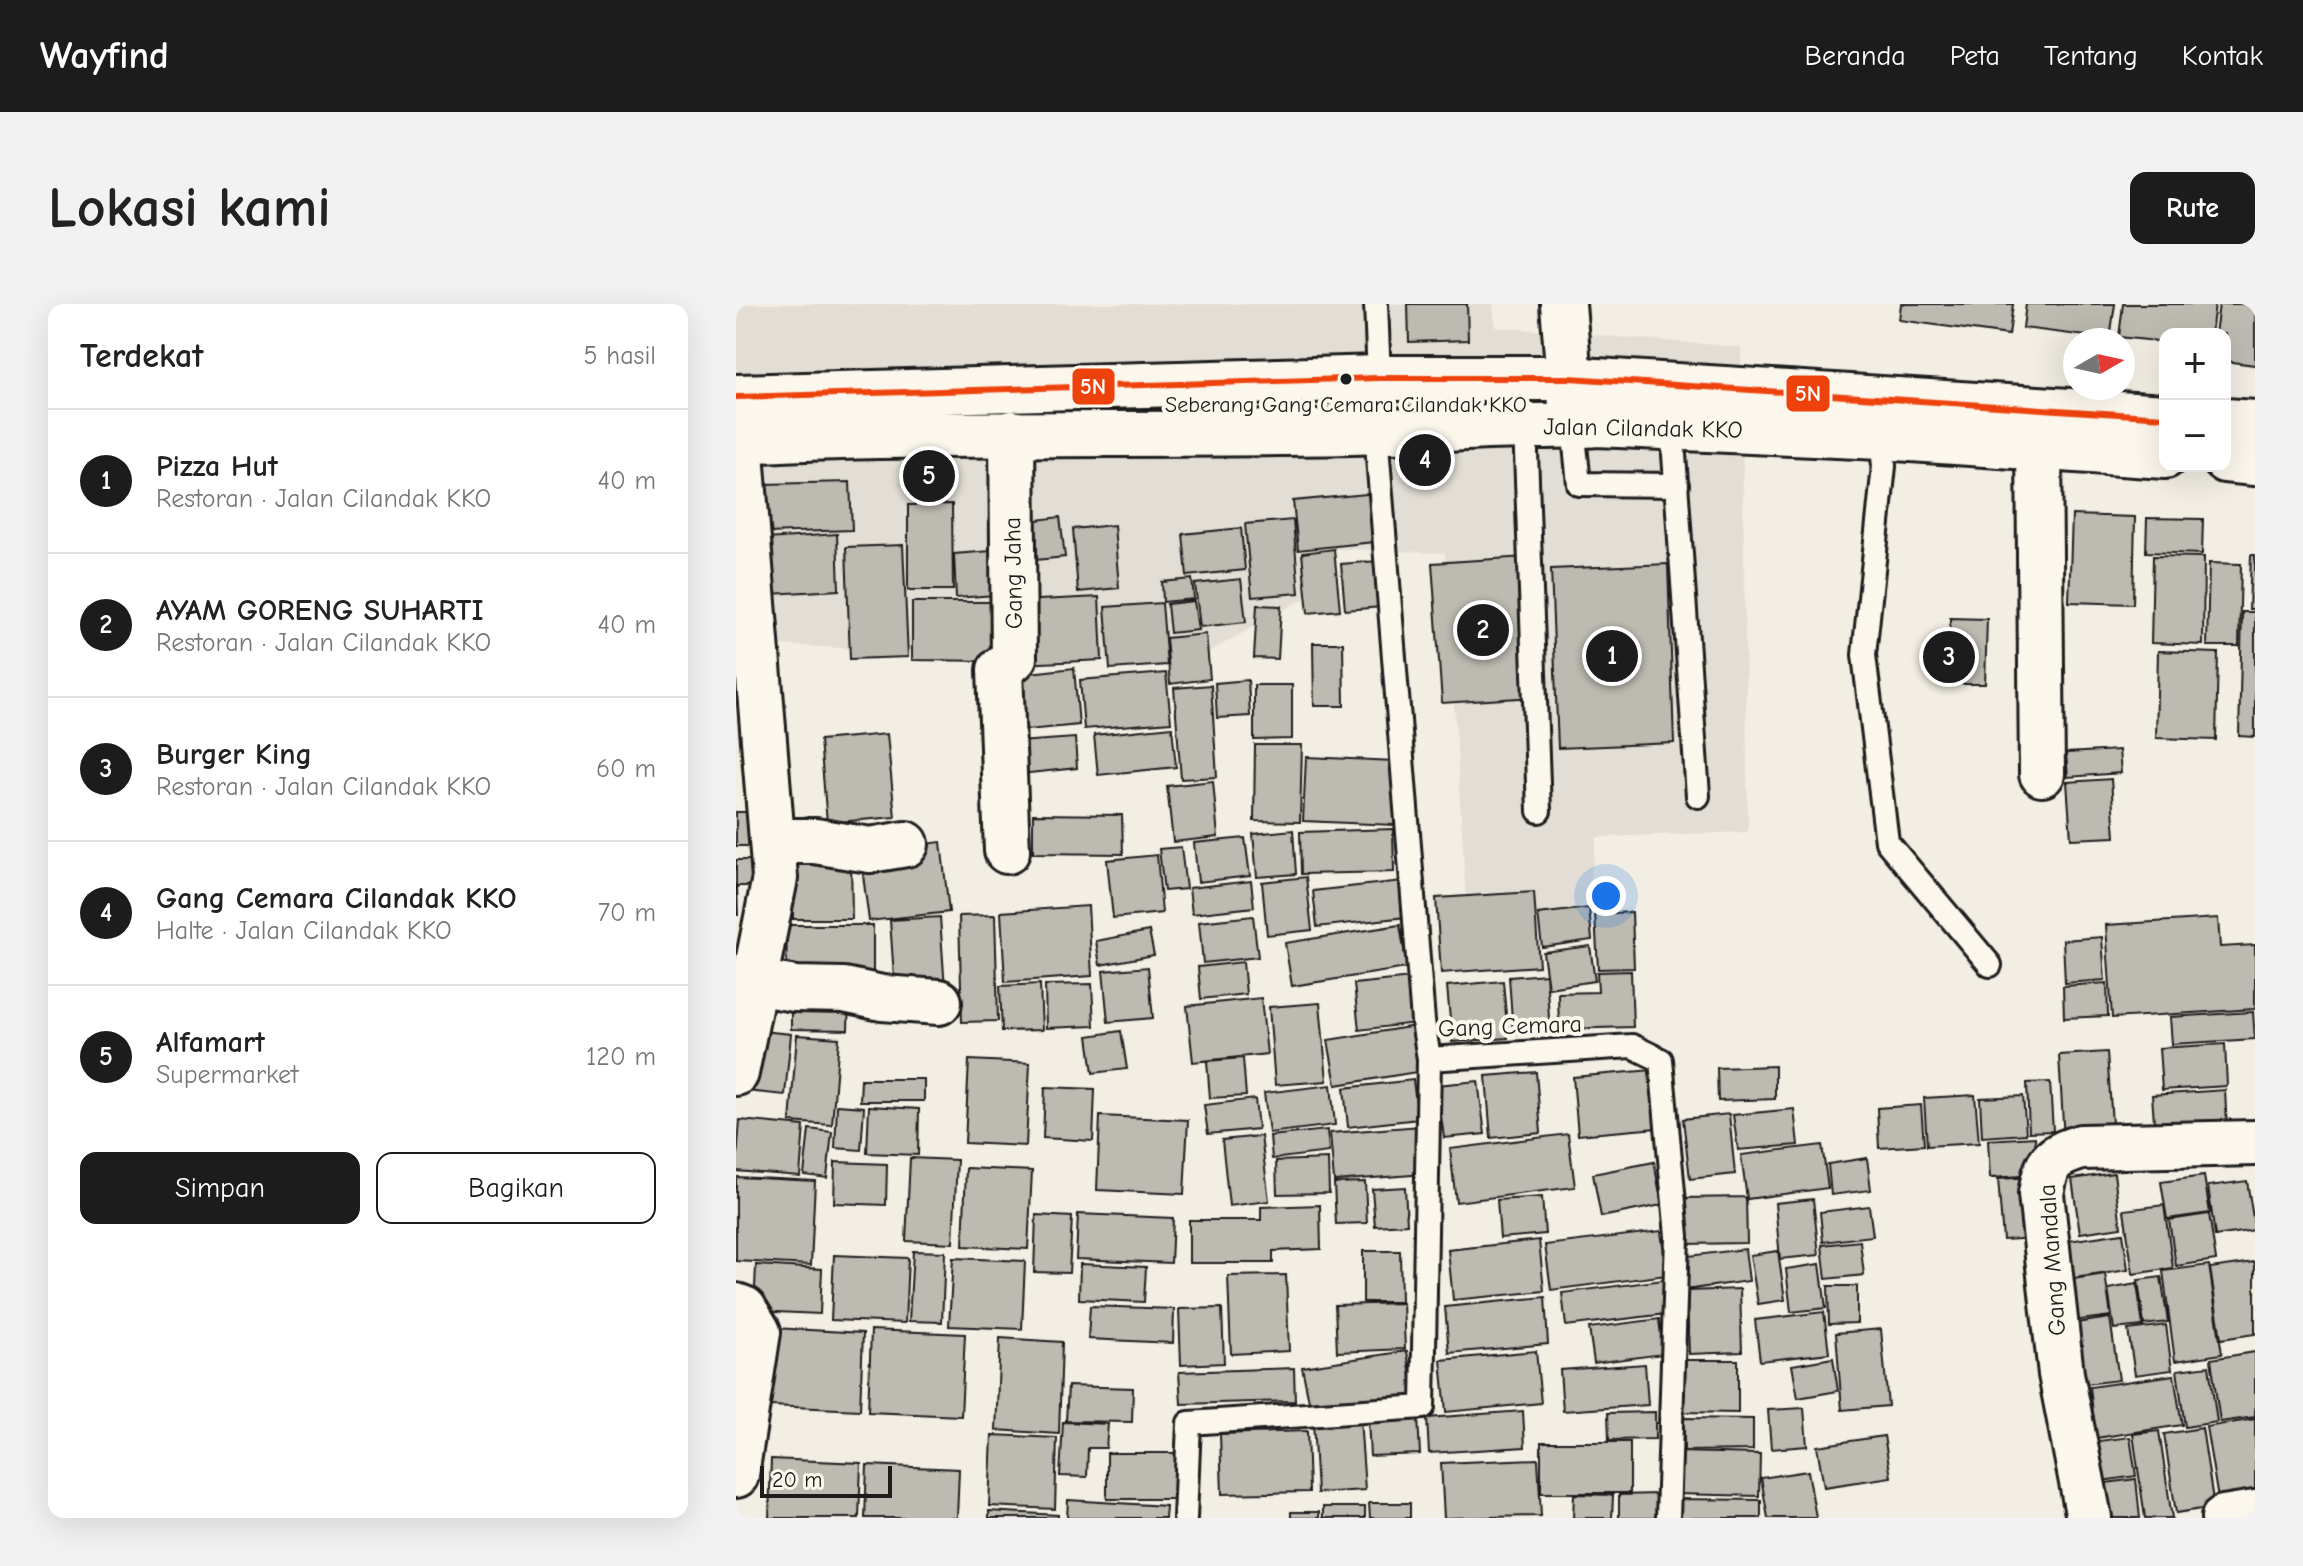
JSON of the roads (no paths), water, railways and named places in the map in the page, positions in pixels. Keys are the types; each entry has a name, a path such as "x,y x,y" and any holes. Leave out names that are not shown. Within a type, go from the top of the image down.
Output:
{"street":[{"path":"1563,304 1573,426"},
{"name":"Jalan Cilandak KKO","path":"736,397 1379,378 1569,378 2159,417"},
{"path":"2231,421 2255,423"},
{"name":"Jalan Cilandak KKO","path":"738,441 1012,433 1376,432 1597,424 1881,437 2159,456"},
{"name":"Gang Jaha","path":"1007,851 1000,670 1014,658 1012,433"},
{"path":"736,1073 775,878 738,441"},
{"path":"2039,447 2042,774"},
{"path":"2231,461 2255,463"},
{"path":"772,841 815,841 870,850 906,844"},
{"path":"754,982 795,989 844,990 882,998 939,1002"},
{"name":"Gang Mandala","path":"2089,1518 2061,1374 2041,1194 2046,1168 2057,1155 2081,1147 2255,1143"},
{"path":"736,1306 744,1309 758,1332 736,1475"},
{"path":"2224,1518 2255,1513"}],"lane":[{"name":"Gang Cemara","path":"1376,304 1379,378 1376,432 1422,1005 1429,1059 1632,1046 1661,1060 1677,1236 1668,1518"},
{"path":"1525,425 1539,811"},
{"path":"1573,426 1579,484 1677,485"},
{"path":"1672,426 1698,796"},
{"path":"1881,437 1884,466 1864,655 1887,842 1990,965"},
{"path":"1185,1518 1189,1423 1423,1407 1429,1059"}],"place":[{"name":"Seberang Gang Cemara Cilandak KKO","path":"1346,379"},
{"name":"Gang Cemara Cilandak KKO","path":"1425,460"},
{"name":"Alfamart","path":"929,476"},
{"name":"AYAM GORENG SUHARTI","path":"1483,630"},
{"name":"Pizza Hut","path":"1612,656"},
{"name":"Burger King","path":"1949,657"}]}
